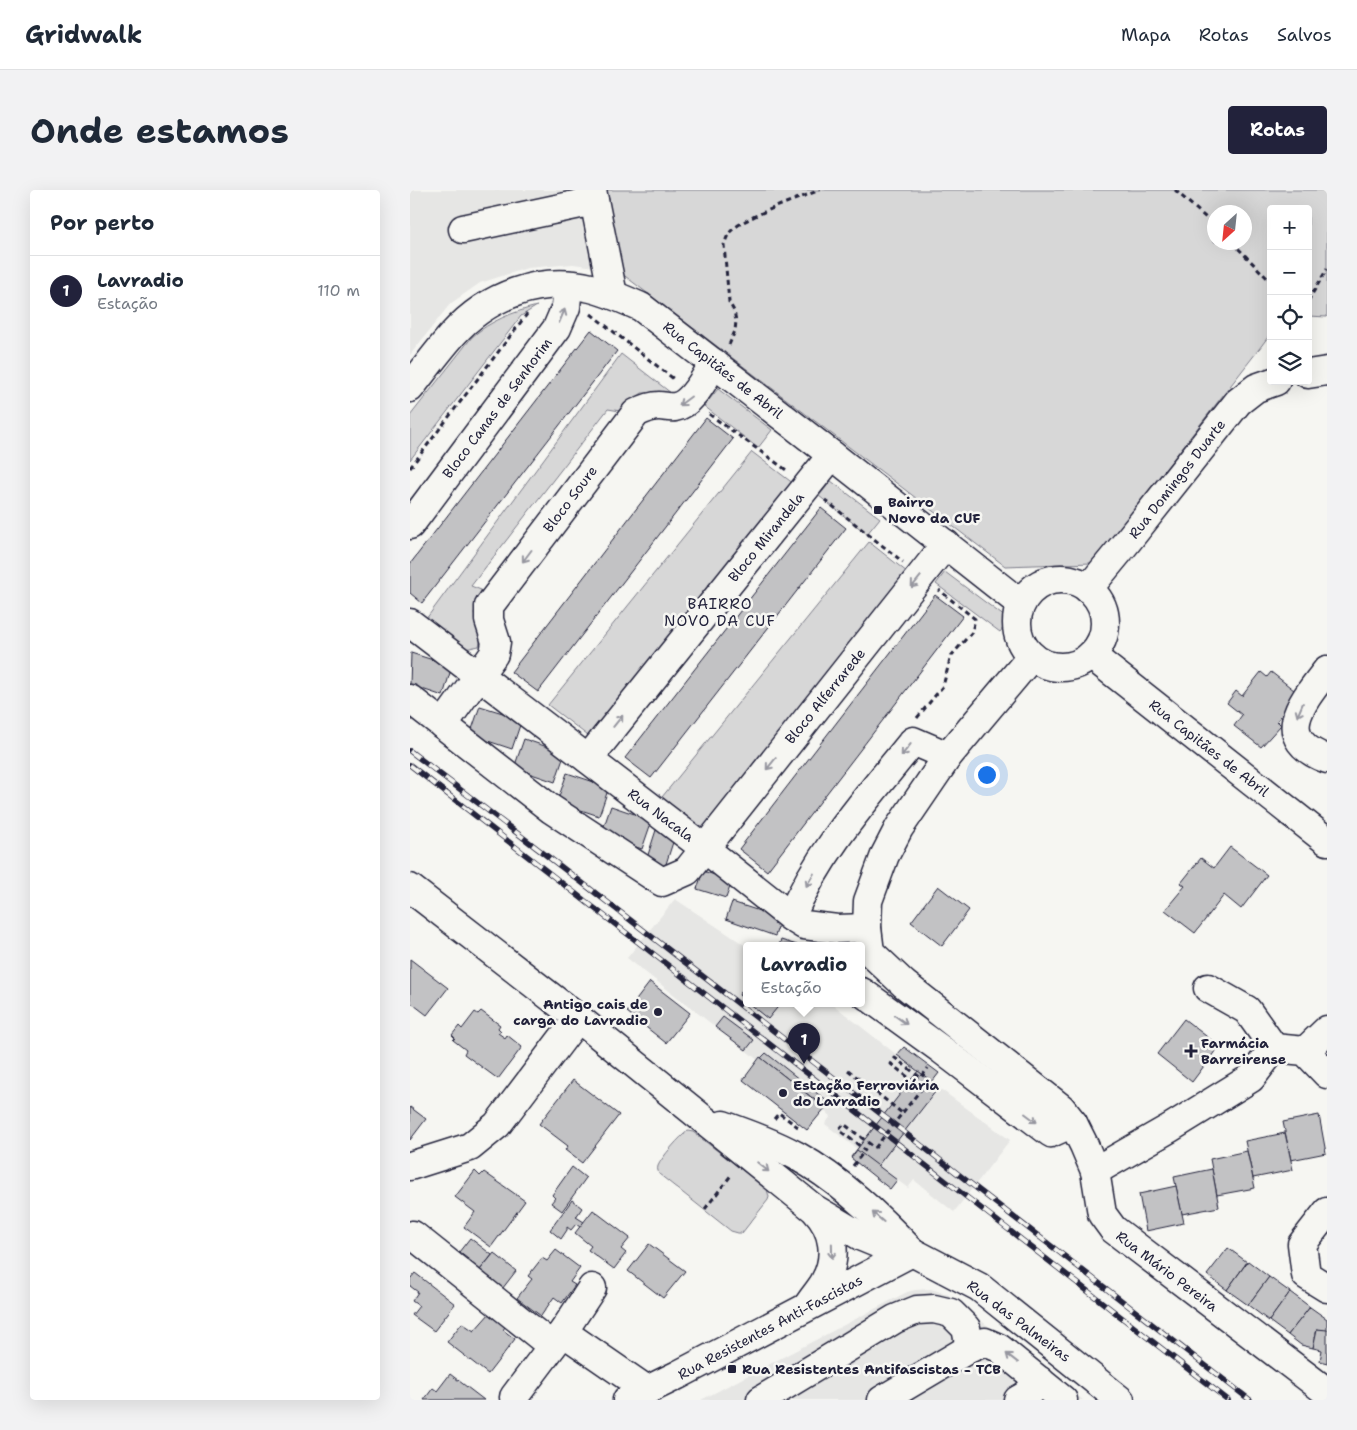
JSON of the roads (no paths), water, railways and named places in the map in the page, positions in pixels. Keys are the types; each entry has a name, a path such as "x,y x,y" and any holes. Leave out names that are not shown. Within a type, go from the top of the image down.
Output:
{"street":[{"path":"463,229 593,195 613,295"},
{"name":"Rua Capitães de Abril","path":"410,388 454,333 495,301 515,292 539,285 568,285 591,288 613,295 641,307 1022,604"},
{"name":"Bloco Canas de Senhorim","path":"410,525 557,328 566,307 568,285"},
{"name":"Bloco Soure","path":"478,676 494,654 496,642 489,620 489,606 636,413 649,407 674,408 684,404 714,363"},
{"path":"1312,373 1327,371"},
{"name":"Rua Domingos Duarte","path":"1088,588 1238,402 1256,388 1267,384"},
{"name":"Bloco Mirandela","path":"588,759 832,455"},
{"name":"Bloco Alferrarede","path":"704,848 946,544"},
{"path":"1057,579 1068,580 1088,588 1097,598 1105,621 1104,633 1099,645 1091,655 1083,661 1062,667 1041,662 1032,656 1020,637 1017,626 1018,615 1028,594 1036,587 1057,579"},
{"name":"Rua Nacala","path":"410,623 704,848 687,871 662,882 551,809 410,699"},
{"name":"Rua Capitães de Abril","path":"1091,655 1327,841"},
{"path":"866,948 868,901 885,855 899,828 948,756 1032,656"},
{"path":"1327,670 1301,705 1295,727 1297,736 1303,746 1327,759"},
{"path":"443,724 478,676"},
{"path":"791,918 799,897 832,844 913,741 948,756"},
{"path":"704,848 791,918 804,925 837,928 857,942"},
{"path":"410,888 685,1103 823,1218 833,1246 833,1256 827,1278 806,1307"},
{"name":"Rua Mário Pereira","path":"866,948 904,984 1060,1108 1073,1123 1095,1171 1102,1214 1113,1229 1327,1392"},
{"path":"1208,988 1246,1010 1274,1048 1305,1051 1327,1074"},
{"path":"865,994 1051,1133 1073,1123"},
{"path":"410,1166 470,1146 497,1125 578,1018"},
{"path":"1305,1051 1327,1030"},
{"path":"1095,1171 1170,1128 1250,1078 1274,1048"},
{"path":"685,1103 715,1122 770,1143 798,1157 822,1173 882,1220 912,1252"},
{"path":"813,1208 862,1238 912,1252"},
{"path":"1327,1212 1302,1244 1306,1274 1327,1288"},
{"path":"411,1233 557,1338 647,1397"},
{"name":"Rua Resistentes Anti-Fascistas","path":"647,1397 678,1375 912,1252"},
{"name":"Rua das Palmeiras","path":"912,1252 979,1287 1120,1400"},
{"path":"514,1397 592,1288"},
{"path":"761,1400 894,1319 917,1310 934,1309 951,1313 966,1328 970,1348"},
{"path":"882,1400 970,1348 985,1342 999,1348 1063,1400"},
{"path":"1018,1400 1025,1396 1040,1381"}],"railway":[{"path":"410,751 1250,1400"},
{"path":"410,765 1228,1400"}],"place":[{"name":"Bairro Novo da CUF","path":"878,510"},
{"name":"Antigo cais de carga do Lavradio","path":"658,1012"},
{"name":"Farmácia Barreirense","path":"1191,1051"},
{"name":"Lavradio","path":"804,1064"},
{"name":"Estação Ferroviária do Lavradio","path":"783,1093"},
{"name":"Rua Resistentes Antifascistas - TCB","path":"732,1369"}],"district":[{"name":"BAIRRO NOVO DA CUF","path":"720,612"}]}
